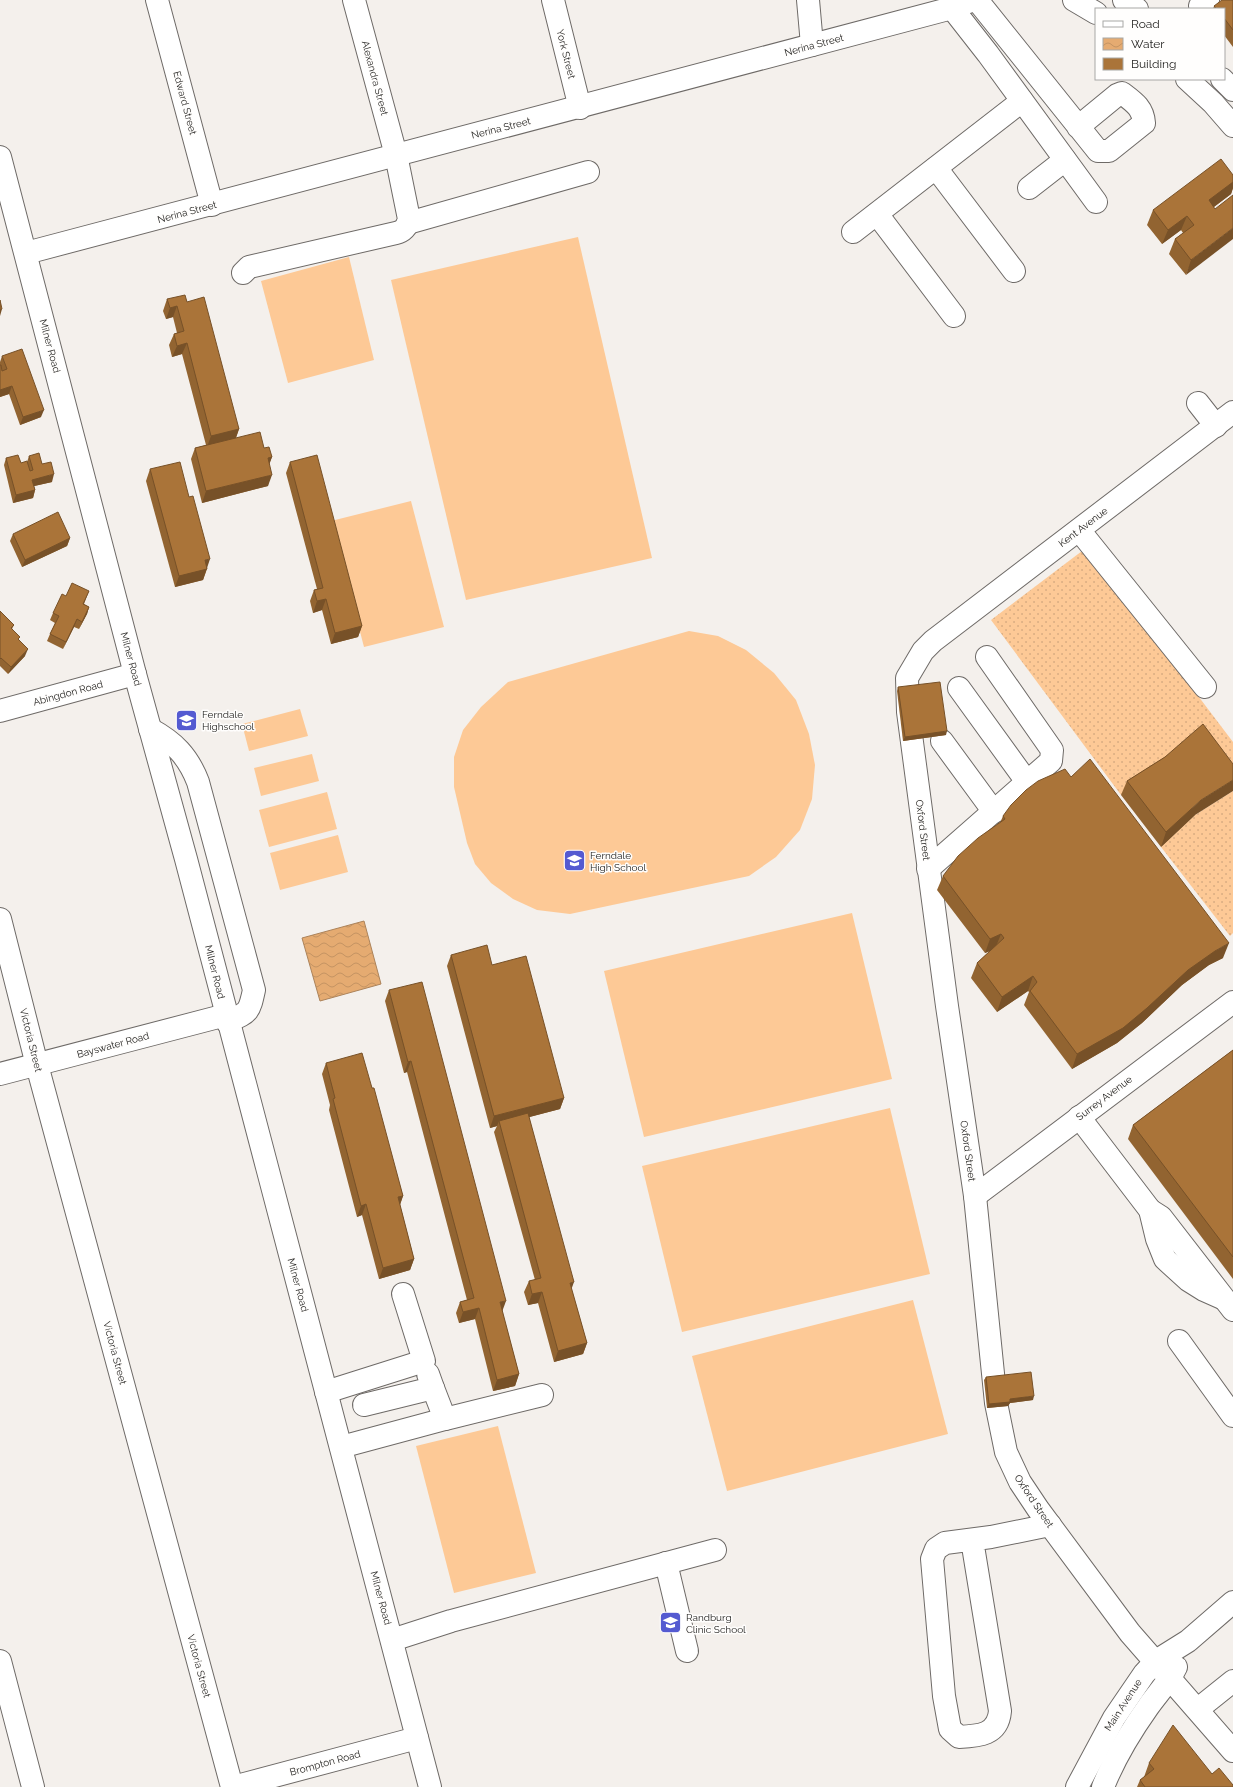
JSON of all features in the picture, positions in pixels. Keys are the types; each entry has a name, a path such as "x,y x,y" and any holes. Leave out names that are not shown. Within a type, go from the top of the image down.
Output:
{"street":[{"name":"Edward Street","path":"157,0 212,205"},
{"name":"Alexandra Street","path":"354,0 396,155 409,219 408,223"},
{"name":"York Street","path":"553,0 580,108"},
{"path":"808,0 812,45"},
{"name":"Nerina Street","path":"26,253 580,108 952,8 976,0"},
{"path":"976,0 1078,127"},
{"path":"1074,0 1095,12"},
{"path":"1124,0 1136,8"},
{"path":"952,8 1096,202"},
{"path":"1188,80 1213,103 1233,126"},
{"path":"1223,80 1233,90"},
{"path":"853,232 1022,101"},
{"name":"Milner Road","path":"0,157 135,674 186,859 430,1787"},
{"path":"1029,188 1065,160"},
{"path":"936,168 1014,271"},
{"path":"243,272 249,267 396,233 404,230 408,223 588,172"},
{"path":"876,214 954,316"},
{"path":"1198,403 1216,426"},
{"name":"Kent Avenue","path":"933,641 1233,412"},
{"path":"1079,530 1205,687"},
{"name":"Oxford Street","path":"933,641 923,651 906,678 908,712 928,869 975,1196 996,1403 1006,1452 1020,1482 1130,1633 1150,1668 1165,1684 1198,1709 1233,1751"},
{"path":"928,869 1051,761 1052,750 987,657"},
{"name":"Abingdon Road","path":"0,711 135,674"},
{"path":"959,688 1028,782"},
{"name":"Bayswater Road","path":"0,1074 246,1014 250,1007 254,990 249,968 202,797 192,766 169,740 150,729"},
{"path":"942,741 994,812"},
{"name":"Victoria Street","path":"0,919 37,1065 232,1787"},
{"name":"Surrey Avenue","path":"975,1196 1233,1002"},
{"path":"1079,1117 1150,1210 1157,1239 1165,1259 1188,1280 1228,1304"},
{"path":"403,1294 444,1419"},
{"path":"1179,1341 1233,1416"},
{"path":"326,1392 424,1361"},
{"path":"364,1405 433,1388"},
{"path":"341,1447 444,1419 542,1395"},
{"path":"972,1540 999,1720 990,1732 972,1737 959,1737 950,1729 944,1696 932,1559 936,1549 945,1543 972,1540 1050,1525"},
{"path":"392,1640 451,1621 715,1550"},
{"path":"666,1563 687,1651"},
{"name":"Main Avenue","path":"1077,1787 1082,1775 1114,1718 1150,1668 1188,1641 1233,1602"},
{"name":"Main Avenue","path":"1103,1787 1136,1724 1165,1684 1188,1641"},
{"path":"0,1661 33,1787"},
{"path":"1198,1709 1233,1681"},
{"name":"Oxford Street","path":"1165,1684 1184,1713 1233,1768"},
{"name":"Brompton Road","path":"232,1787 417,1738"}],"shaded area":[{"path":"578,237 652,558 466,600 391,280"},
{"path":"349,257 374,360 288,383 261,281"},
{"path":"411,501 444,627 364,647 331,521"},
{"path":"1086,548 1233,742 1233,786 1160,772 1121,795 991,620"},
{"path":"689,631 718,636 746,650 774,673 796,700 809,734 815,765 812,799 800,830 776,857 749,876 570,914 537,910 513,899 491,883 475,864 467,843 454,787 454,757 463,730 481,707 508,682"},
{"path":"300,709 308,736 249,751 242,724"},
{"path":"312,754 319,781 261,796 254,768"},
{"path":"1233,791 1233,933 1230,936 1161,847 1195,815"},
{"path":"327,792 337,829 269,847 259,810"},
{"path":"338,835 348,872 280,890 270,853"},
{"path":"852,913 892,1079 644,1137 604,971"},
{"path":"890,1108 930,1274 682,1332 642,1166"},
{"path":"913,1300 948,1434 727,1491 692,1356"},
{"path":"498,1426 536,1573 454,1593 416,1446"}],"water":[{"path":"364,921 381,984 320,1001 302,938"}],"building":[{"path":"1222,0 1233,0 1233,30 1225,19 1225,8 1216,8 1214,6"},
{"path":"1221,159 1233,175 1233,182 1209,200 1215,209 1233,195 1233,228 1191,260 1175,239 1194,225 1187,216 1168,230 1153,210"},
{"path":"185,295 187,302 204,297 239,429 211,436 187,343 177,346 174,334 184,331 177,306 170,308 167,299"},
{"path":"22,349 44,410 23,417 12,386 0,390 0,365 2,371 7,369 2,356"},
{"path":"260,432 264,448 269,447 272,457 268,458 272,475 206,491 195,448"},
{"path":"39,453 42,464 51,462 54,474 32,480 35,490 16,495 6,458 18,455 21,463 27,461 30,471 33,470 29,456"},
{"path":"317,455 362,626 335,633 326,599 317,601 314,590 323,588 290,462"},
{"path":"180,462 189,497 193,496 210,559 205,560 207,569 179,576 150,469"},
{"path":"58,512 70,538 25,560 13,534"},
{"path":"72,583 89,591 83,604 89,607 82,622 77,619 66,642 50,634 59,616 53,613 62,594 66,596"},
{"path":"0,611 14,625 11,628 20,637 18,639 28,649 11,667 1,658 0,659"},
{"path":"940,682 947,731 905,737 898,687"},
{"path":"1203,724 1233,764 1233,780 1201,800 1166,832 1127,781 1165,757"},
{"path":"1090,759 1229,943 1188,970 1123,1028 1077,1054 1030,991 1037,982 1033,976 1002,997 977,963 1004,938 1001,934 990,939 943,876 958,856 978,838 1005,819 1003,816 1011,805 1026,790 1038,781 1065,769 1071,777"},
{"path":"487,945 492,965 526,956 564,1098 494,1116 451,955"},
{"path":"422,982 506,1301 500,1302 519,1374 497,1380 479,1308 463,1312 460,1302 474,1298 411,1061 408,1062 389,990"},
{"path":"1233,1050 1233,1257 1133,1125"},
{"path":"362,1053 372,1088 374,1088 403,1196 398,1197 414,1259 383,1268 366,1204 361,1206 333,1099 335,1098 326,1063"},
{"path":"528,1113 574,1282 570,1283 587,1343 558,1351 542,1292 532,1294 529,1281 541,1278 499,1121"},
{"path":"1031,1372 1034,1396 1010,1399 1010,1402 989,1404 986,1377"},
{"path":"1173,1725 1212,1774 1219,1768 1233,1787 1145,1787 1140,1780 1154,1769 1149,1763"}],"place":[{"name":"Ferndale Highschool","path":"186,720"},
{"name":"Ferndale High School","path":"574,861"},
{"name":"Randburg Clinic School","path":"670,1623"}]}
